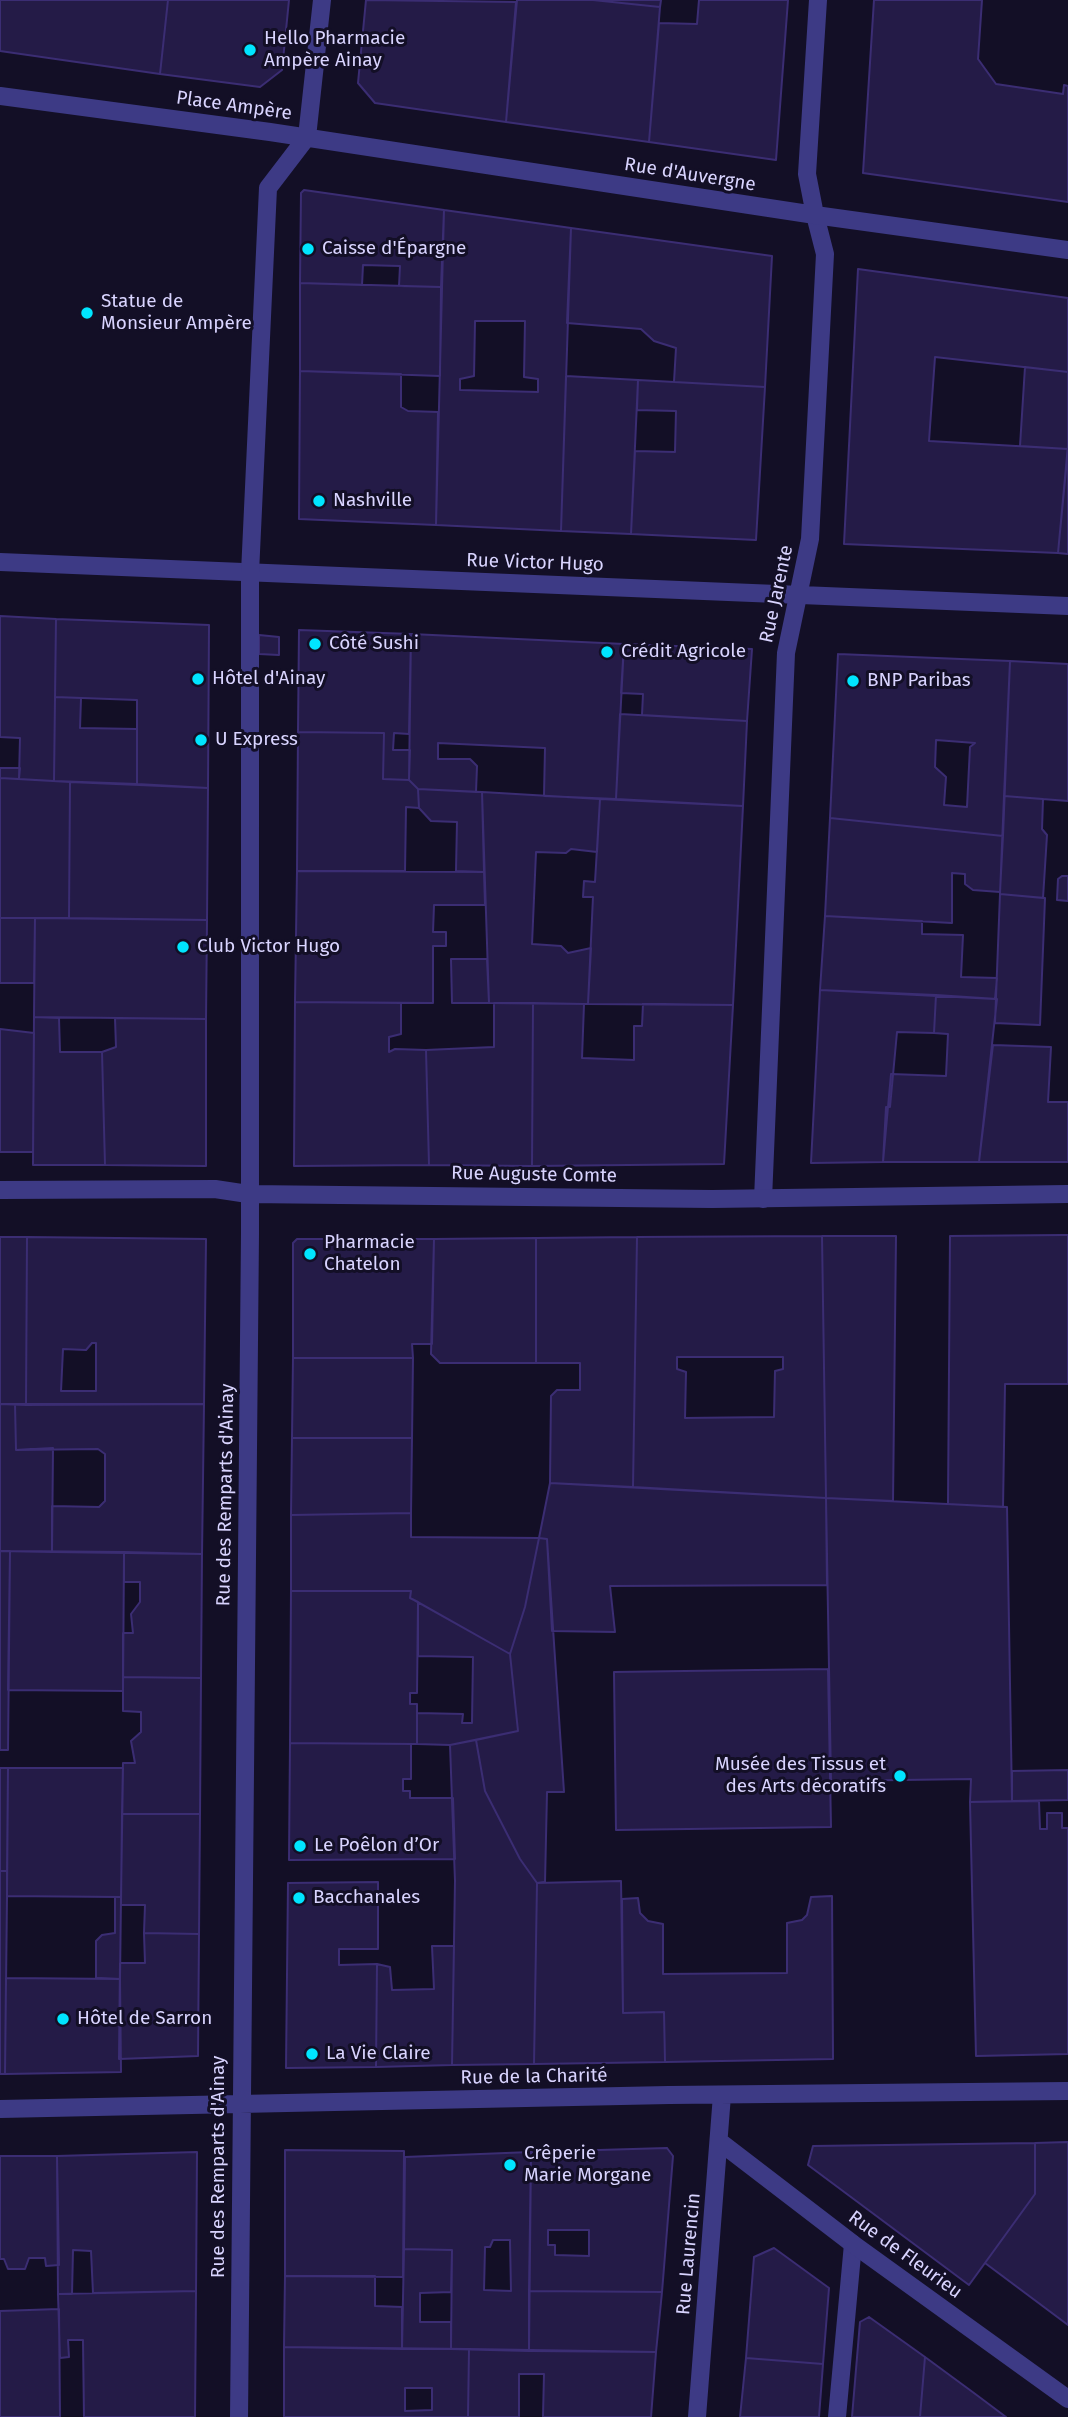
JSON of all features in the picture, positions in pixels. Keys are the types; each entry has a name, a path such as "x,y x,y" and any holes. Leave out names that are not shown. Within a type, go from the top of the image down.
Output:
{"street":[{"path":"307,137 322,0"},
{"name":"Rue Jarente","path":"763,1199 786,653 810,539 825,254 807,174 818,0"},
{"name":"Place Ampère","path":"0,96 307,137 268,188 250,573"},
{"name":"Rue d'Auvergne","path":"307,137 815,215 1068,250"},
{"name":"Rue Victor Hugo","path":"0,562 1068,606"},
{"name":"Rue des Remparts d'Ainay","path":"239,2417 250,573"},
{"name":"Rue Auguste Comte","path":"0,1190 215,1189 248,1194 283,1192 763,1199 1068,1194"},
{"name":"Rue de la Charité","path":"0,2109 241,2102 1068,2091"},
{"name":"Rue Laurencin","path":"697,2417 722,2095"},
{"name":"Rue de Fleurieu","path":"720,2142 853,2244 1068,2399"},
{"path":"837,2417 853,2244"}],"building":[{"path":"0,0 168,0 160,74 0,51"},
{"path":"168,0 289,0 282,70 260,87 160,74"},
{"path":"366,0 516,2 506,122 375,103 358,83"},
{"path":"517,0 593,0 660,7 649,142 506,122"},
{"path":"593,0 661,0 660,7"},
{"path":"699,0 788,0 776,160 649,142 659,23 697,24"},
{"path":"874,0 982,0 978,59 996,84 1063,94 1064,85 1068,86 1068,202 863,173"},
{"path":"304,190 444,210 441,287 399,286 400,266 363,265 362,285 300,283 301,193"},
{"path":"444,210 571,228 561,531 436,525","holes":["475,321 525,321 524,377 538,379 538,392 460,390 460,379 474,376"]},
{"path":"571,228 772,256 765,387 674,382 676,348 654,341 641,329 567,323"},
{"path":"858,269 1068,298 1068,372 935,357 929,441 1068,449 1058,553 844,544"},
{"path":"300,283 441,287 440,376 300,371"},
{"path":"1025,367 1068,372 1068,449 1020,446"},
{"path":"300,371 401,374 401,407 408,411 438,412 436,525 299,519"},
{"path":"566,376 638,380 631,534 561,531"},
{"path":"638,380 765,387 756,540 631,534 635,451 675,452 676,411 637,410"},
{"path":"1068,445 1068,554 1058,553"},
{"path":"0,616 56,619 54,781 19,779 20,738 0,737"},
{"path":"56,619 209,625 208,788 137,784 137,700 55,697"},
{"path":"299,630 411,634 409,734 394,733 393,750 410,750 409,780 383,779 384,733 298,732"},
{"path":"411,634 624,644 616,799 544,796 545,748 438,743 438,759 470,759 477,766 476,792 418,789 409,780"},
{"path":"259,635 279,637 279,655 259,654"},
{"path":"624,644 752,649 747,721 642,715 643,694 621,693"},
{"path":"838,654 1010,661 1003,836 830,818","holes":["936,740 975,743 970,747 967,807 944,805 946,777 935,767"]},
{"path":"1010,661 1068,664 1068,801 1004,796"},
{"path":"55,697 81,698 80,728 137,729 137,784 54,781"},
{"path":"620,714 747,721 743,806 616,799"},
{"path":"298,732 384,733 383,779 409,780 418,789 419,808 406,807 405,871 297,871"},
{"path":"0,768 20,768 19,779 0,778"},
{"path":"0,778 70,782 69,918 0,918"},
{"path":"70,782 208,788 207,920 69,918"},
{"path":"418,789 482,792 484,872 456,871 457,822 431,821 419,808"},
{"path":"482,792 600,799 597,852 571,849 566,853 536,852 532,944 561,946 568,953 591,948 588,1004 489,1003"},
{"path":"1004,796 1043,799 1042,829 1047,835 1043,898 1000,894"},
{"path":"600,799 743,806 733,1005 588,1004 593,897 583,897 584,881 595,882"},
{"path":"830,818 1003,836 1000,892 973,890 965,884 965,874 952,873 952,923 825,916"},
{"path":"297,871 484,872 485,905 434,905 433,932 446,932 446,946 433,946 433,1003 295,1002"},
{"path":"1068,876 1068,901 1057,900 1058,879"},
{"path":"1000,894 1045,898 1040,1025 995,1023"},
{"path":"825,916 922,921 922,934 963,935 961,977 997,978 995,999 820,990"},
{"path":"0,918 35,918 34,983 0,983"},
{"path":"35,918 207,920 206,1019 34,1017"},
{"path":"451,959 487,959 489,1003 452,1003"},
{"path":"820,990 936,995 934,1033 897,1032 890,1107 886,1107 883,1162 811,1163"},
{"path":"936,995 997,999 979,1162 883,1162 891,1074 946,1076 948,1034 934,1033"},
{"path":"295,1002 401,1003 401,1034 389,1037 389,1052 395,1049 426,1050 429,1165 294,1166"},
{"path":"494,1003 533,1003 532,1166 429,1165 426,1050 494,1047"},
{"path":"533,1003 584,1004 582,1058 634,1060 634,1026 642,1026 643,1004 733,1005 724,1164 532,1166"},
{"path":"34,1017 59,1018 60,1052 102,1052 105,1165 33,1165"},
{"path":"115,1018 206,1019 206,1166 105,1165 102,1052 116,1047"},
{"path":"0,1029 34,1033 33,1152 0,1152"},
{"path":"993,1045 1051,1047 1048,1102 1068,1102 1068,1162 979,1162"},
{"path":"1068,1235 1068,1384 1005,1384 1003,1507 948,1504 950,1236"},
{"path":"822,1236 826,1498 633,1487 637,1237","holes":["677,1357 783,1357 783,1369 775,1371 774,1417 685,1418 686,1372 677,1369"]},
{"path":"822,1236 896,1236 893,1501 826,1498"},
{"path":"0,1237 27,1237 26,1405 0,1404"},
{"path":"27,1237 206,1239 204,1404 26,1405","holes":["92,1343 96,1343 96,1391 61,1391 63,1349 86,1350"]},
{"path":"637,1237 633,1487 550,1483 551,1396 557,1390 580,1390 580,1363 536,1363 536,1238"},
{"path":"536,1238 536,1363 440,1363 431,1354 434,1239"},
{"path":"297,1239 434,1239 432,1344 412,1344 413,1358 293,1358 293,1243"},
{"path":"293,1358 413,1358 412,1438 292,1438"},
{"path":"0,1404 15,1404 16,1450 53,1448 52,1552 0,1551"},
{"path":"15,1404 204,1404 202,1554 52,1552 52,1506 99,1507 105,1501 105,1454 98,1449 16,1450"},
{"path":"292,1438 412,1438 411,1513 291,1515"},
{"path":"550,1483 826,1498 827,1585 610,1586 615,1632 552,1631 547,1539 539,1538"},
{"path":"826,1498 1007,1507 1012,1801 970,1802 971,1779 831,1781"},
{"path":"411,1513 411,1537 539,1538 525,1607 510,1654 410,1598 411,1591 291,1591 291,1515"},
{"path":"539,1538 547,1539 564,1792 547,1792 545,1882 537,1883 520,1859 485,1791 476,1740 518,1731 510,1654 525,1607"},
{"path":"0,1551 10,1551 8,1750 0,1750"},
{"path":"10,1551 124,1552 123,1691 8,1690"},
{"path":"124,1552 202,1554 201,1678 123,1677 123,1633 133,1633 131,1614 140,1602 140,1582 124,1582"},
{"path":"291,1591 411,1591 410,1598 418,1602 417,1693 410,1693 410,1704 417,1704 417,1744 290,1743"},
{"path":"418,1602 510,1654 518,1731 450,1745 417,1744 417,1713 463,1714 462,1723 472,1723 473,1657 418,1656"},
{"path":"828,1669 831,1827 616,1830 614,1672"},
{"path":"123,1677 201,1678 200,1814 122,1814 123,1763 135,1763 131,1741 141,1732 141,1712 123,1711"},
{"path":"476,1740 485,1791 520,1859 537,1883 534,2064 452,2065 455,1881 450,1745"},
{"path":"290,1743 411,1744 411,1779 403,1779 403,1791 410,1791 410,1798 453,1798 455,1859 289,1860"},
{"path":"0,1768 8,1768 7,1871 0,1871"},
{"path":"8,1768 123,1768 121,1897 7,1896"},
{"path":"1068,1770 1068,1800 1012,1801 1012,1771"},
{"path":"1039,1801 1040,1829 1047,1829 1047,1813 1062,1813 1062,1828 1068,1828 1068,2054 976,2056 970,1802"},
{"path":"122,1814 200,1814 199,1934 144,1933 145,1905 121,1905"},
{"path":"0,1871 7,1871 5,2074 0,2074"},
{"path":"621,1881 623,2013 664,2012 665,2062 534,2064 537,1883"},
{"path":"378,1882 378,1949 339,1949 339,1965 377,1964 376,2067 286,2068 288,1883"},
{"path":"832,1896 833,2059 665,2062 664,2012 623,2013 622,1899 638,1898 640,1913 648,1921 663,1924 663,1974 787,1973 787,1923 802,1920 807,1915 811,1897"},
{"path":"115,1897 121,1897 120,1979 96,1978 96,1941 102,1935 115,1933"},
{"path":"144,1933 199,1934 198,2056 119,2059 120,1963 145,1963"},
{"path":"432,1946 454,1946 452,2065 376,2067 377,1964 390,1967 392,1990 434,1989"},
{"name":"Hôtel de Sarron","path":"6,1978 120,1979 121,2072 5,2074"},
{"path":"1068,2142 1068,2325 985,2263 1035,2194 1035,2143"},
{"path":"1035,2143 1035,2194 969,2285 808,2165 813,2146"},
{"path":"667,2148 673,2156 662,2292 529,2291 531,2152","holes":["548,2230 589,2230 589,2256 555,2255 555,2245 548,2245"]},
{"path":"285,2150 404,2151 403,2277 285,2276"},
{"path":"197,2152 196,2291 93,2293 91,2251 73,2250 72,2294 58,2294 57,2156"},
{"path":"531,2152 529,2351 451,2349 452,2250 404,2249 405,2157","holes":["493,2240 510,2240 511,2291 484,2290 485,2247 490,2247"]},
{"path":"0,2156 57,2156 59,2265 46,2266 45,2258 29,2258 25,2269 8,2269 4,2259 0,2259"},
{"path":"774,2248 829,2288 823,2364 746,2358 754,2257"},
{"path":"404,2249 452,2250 451,2292 420,2293 420,2322 451,2322 451,2349 402,2349"},
{"path":"285,2276 375,2276 375,2306 402,2307 402,2349 284,2347"},
{"path":"196,2291 195,2417 84,2417 83,2340 68,2340 69,2357 60,2358 58,2294"},
{"path":"529,2291 662,2292 656,2352 529,2351"},
{"path":"59,2309 60,2417 0,2417 0,2311"},
{"path":"869,2317 925,2357 920,2417 852,2417 860,2322"},
{"path":"284,2347 469,2349 468,2417 284,2417","holes":["405,2388 432,2388 432,2410 405,2411"]},
{"path":"469,2349 656,2352 651,2417 543,2417 544,2374 519,2374 519,2417 468,2417"},
{"path":"925,2357 978,2396 1006,2417 920,2417"},
{"path":"746,2358 823,2364 819,2417 740,2417"}],"place":[{"name":"Hello Pharmacie Ampère Ainay","path":"250,50"},
{"name":"Caisse d'Épargne","path":"308,249"},
{"name":"Statue de Monsieur Ampère","path":"87,313"},
{"name":"Nashville","path":"319,501"},
{"name":"Côté Sushi","path":"315,644"},
{"name":"Crédit Agricole","path":"607,652"},
{"name":"Hôtel d'Ainay","path":"198,679"},
{"name":"BNP Paribas","path":"853,681"},
{"name":"U Express","path":"201,740"},
{"name":"Club Victor Hugo","path":"183,947"},
{"name":"Pharmacie Chatelon","path":"310,1254"},
{"name":"Musée des Tissus et des Arts décoratifs","path":"900,1776"},
{"name":"Le Poêlon d’Or","path":"300,1846"},
{"name":"Bacchanales","path":"299,1898"},
{"name":"Hôtel de Sarron","path":"63,2019"},
{"name":"La Vie Claire","path":"312,2054"},
{"name":"Crêperie Marie Morgane","path":"510,2165"}]}
